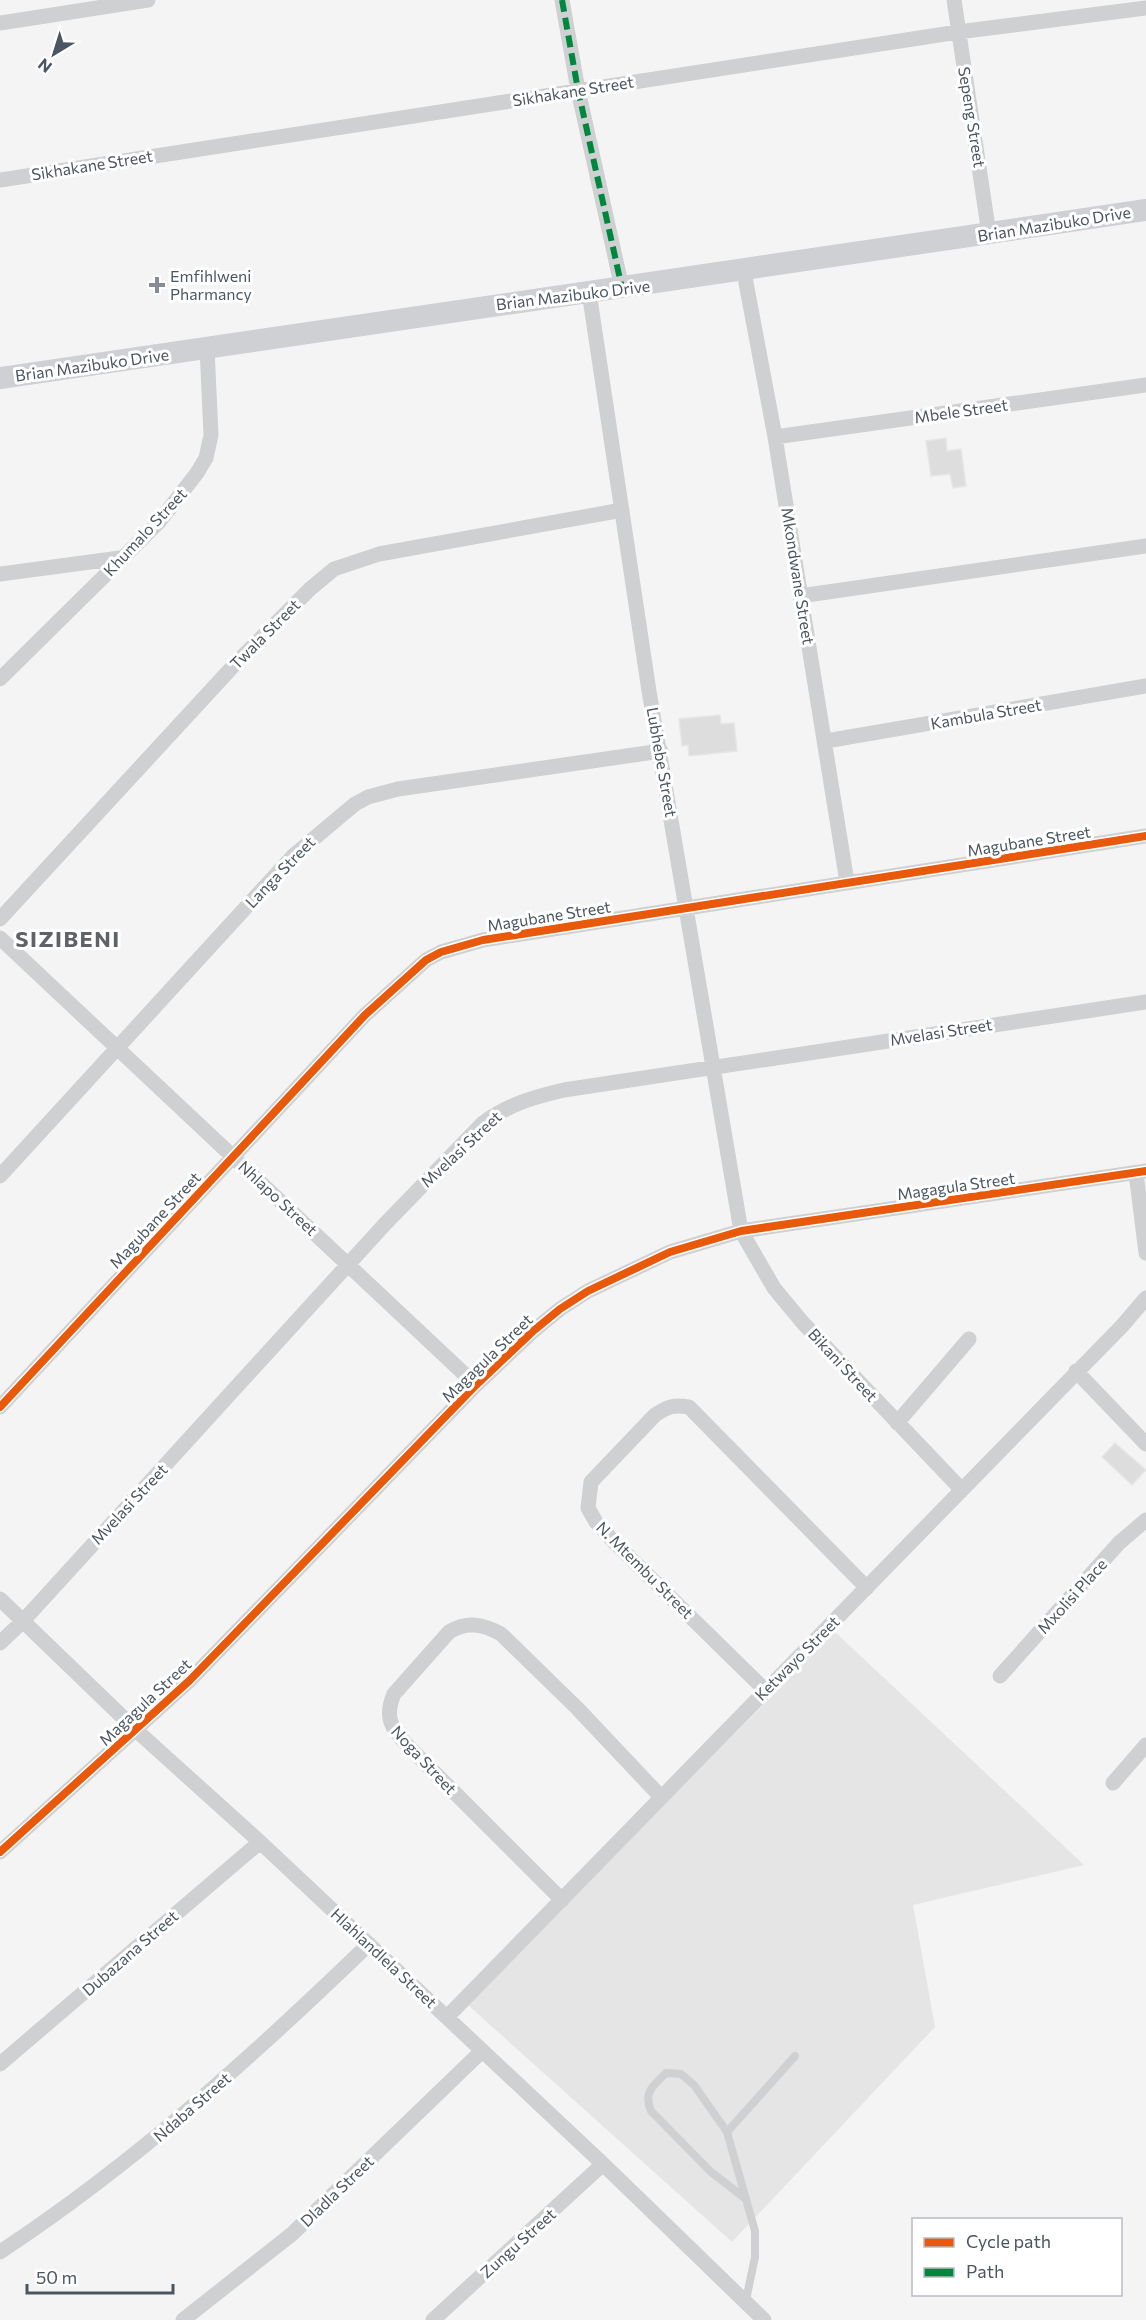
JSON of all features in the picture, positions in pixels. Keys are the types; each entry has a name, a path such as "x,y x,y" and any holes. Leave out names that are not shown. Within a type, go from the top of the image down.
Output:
{"street":[{"path":"0,23 148,0"},
{"path":"562,0 578,90 622,288"},
{"name":"Sepeng Street","path":"954,0 990,234"},
{"name":"Sikhakane Street","path":"0,180 958,32 1146,8"},
{"name":"Brian Mazibuko Drive","path":"0,378 589,292 744,272 1146,210"},
{"name":"Mkondwane Street","path":"744,272 775,437 847,882"},
{"name":"Lubhebe Street","path":"589,292 649,691 688,909 741,1231"},
{"name":"Khumalo Street","path":"0,680 120,558 159,522 181,496 206,458 211,435 207,348"},
{"name":"Mbele Street","path":"775,437 1146,385"},
{"name":"Twala Street","path":"0,919 237,662 320,579 334,569 379,554 622,510"},
{"path":"800,596 1146,546"},
{"path":"0,574 120,558"},
{"name":"Kambula Street","path":"826,741 1146,686"},
{"name":"Langa Street","path":"0,1176 293,856 355,804 368,797 398,789 661,751"},
{"name":"Magubane Street","path":"0,1407 387,994 426,960 441,952 483,940 1146,836"},
{"name":"Nhlapo Street","path":"0,938 476,1385"},
{"name":"Mvelasi Street","path":"0,1643 23,1621 440,1166 483,1123 501,1109 524,1099 564,1090 1146,1002"},
{"path":"1141,1172 1146,1253"},
{"name":"Magagula Street","path":"0,1852 189,1681 476,1385 546,1321 588,1292 670,1252 741,1231 1141,1172"},
{"name":"Bikani Street","path":"741,1231 774,1288 897,1423 960,1488"},
{"name":"Ketwayo Street","path":"447,2017 867,1588 960,1488 1146,1298"},
{"path":"897,1423 969,1339"},
{"path":"1076,1371 1146,1444"},
{"name":"N. Mtembu Street","path":"765,1690 614,1542 596,1522 588,1508 591,1482 656,1415 668,1407 678,1405 689,1407 867,1588"},
{"name":"Mxolisi Place","path":"1000,1676 1119,1544 1146,1520"},
{"name":"Hlahlandlela Street","path":"0,1599 136,1731 260,1842 603,2164 746,2300 764,2320"},
{"name":"Noga Street","path":"562,1900 401,1739 390,1723 389,1706 394,1694 449,1632 460,1626 471,1625 488,1627 501,1634 577,1707 661,1797"},
{"path":"1113,1783 1146,1745"},
{"name":"Dubazana Street","path":"0,2064 260,1842"},
{"name":"Ndaba Street","path":"0,2252 60,2212 162,2133 273,2036 369,1944"},
{"name":"Dladla Street","path":"183,2320 292,2234 482,2051"},
{"name":"Zungu Street","path":"432,2320 603,2164"}],"lane":[{"path":"727,2132 795,2056"},
{"path":"746,2300 755,2257 755,2231 747,2199 727,2132 694,2085 681,2074 666,2073 648,2092 646,2100 651,2111 670,2134 711,2172 747,2199"}],"shaded area":[{"path":"835,1632 1084,1865 913,1905 935,2027 732,2242 468,2005"}],"building":[{"path":"946,438 947,451 961,449 966,486 953,488 950,474 931,476 926,441"},
{"path":"720,715 721,724 734,723 737,751 689,756 688,745 682,746 679,719"},
{"path":"1115,1443 1146,1470 1132,1485 1102,1457"}],"marked path":[{"path":"562,0 578,90 622,288"}],"cycle path":[{"path":"0,1407 365,1015 426,960 441,952 483,940 1146,836"},
{"path":"0,1852 189,1681 476,1385 532,1332 560,1309 588,1291 670,1252 741,1231 1146,1171"}],"place":[{"name":"Emfihlweni Pharmancy","path":"157,285"}],"district":[{"name":"SIZIBENI","path":"68,939"}]}
